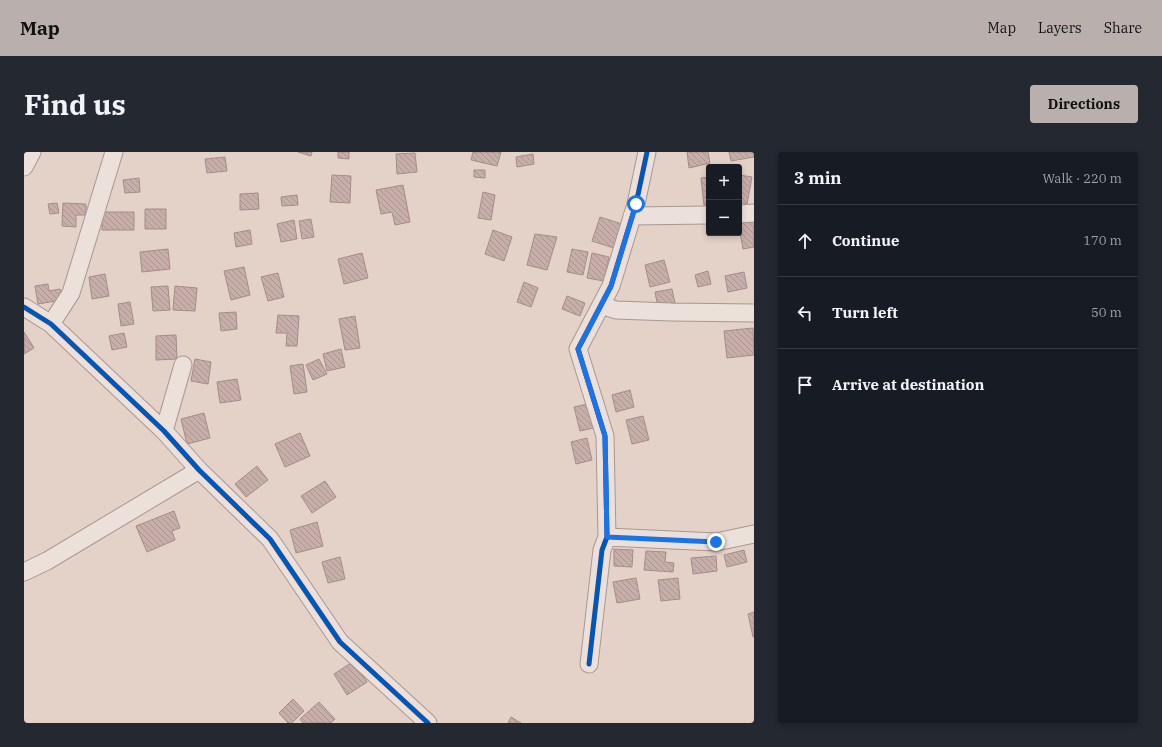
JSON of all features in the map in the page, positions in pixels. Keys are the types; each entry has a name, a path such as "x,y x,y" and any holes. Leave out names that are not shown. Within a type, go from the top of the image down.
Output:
{"street":[{"path":"24,167 32,152"},
{"path":"51,324 71,293 114,152"},
{"path":"589,664 602,550 607,537 605,436 578,349 611,286 636,204 647,152"},
{"path":"742,214 754,214"},
{"path":"632,216 706,215"},
{"path":"601,305 616,310 671,312 754,312"},
{"path":"24,307 51,324 164,431 199,470 270,539 340,642 428,723"},
{"path":"164,431 183,365"},
{"path":"24,572 46,561 199,470"},
{"path":"607,537 716,542 754,534"}],"building":[{"path":"298,152 312,152 311,156"},
{"path":"338,152 349,152 349,159 338,158"},
{"path":"473,152 501,152 497,166 471,160"},
{"path":"687,152 708,152 710,163 689,168"},
{"path":"729,152 754,152 754,157 731,161"},
{"path":"415,153 417,172 397,174 396,154"},
{"path":"533,154 534,164 517,167 516,157"},
{"path":"225,157 227,171 207,173 205,159"},
{"path":"474,170 485,170 485,178 474,177"},
{"path":"332,175 351,176 350,203 330,202"},
{"path":"742,175 752,177 747,204 742,203"},
{"path":"706,177 706,205 704,205 701,178"},
{"path":"139,178 140,192 125,193 123,180"},
{"path":"403,185 410,222 395,225 392,212 381,214 376,190"},
{"path":"483,192 495,195 491,220 478,218"},
{"path":"258,193 259,209 240,210 240,194"},
{"path":"297,195 298,205 282,206 281,197"},
{"path":"57,203 59,213 50,214 48,204"},
{"path":"63,203 86,204 86,215 76,215 76,227 62,226"},
{"path":"145,209 166,209 166,229 145,229"},
{"path":"102,212 134,212 134,230 102,230"},
{"path":"754,216 754,247 743,249 741,236 742,236 742,218"},
{"path":"600,217 622,224 614,248 592,241"},
{"path":"311,219 314,237 302,239 299,221"},
{"path":"294,220 297,239 281,242 277,224"},
{"path":"250,230 252,244 236,247 234,233"},
{"path":"493,230 512,237 504,261 485,254"},
{"path":"535,234 557,237 547,270 527,265"},
{"path":"168,249 170,269 142,272 140,252"},
{"path":"572,249 588,252 583,275 567,272"},
{"path":"362,253 368,278 344,284 338,259"},
{"path":"592,253 609,257 604,281 587,278"},
{"path":"664,260 670,282 650,287 645,265"},
{"path":"244,267 250,295 231,300 224,271"},
{"path":"708,271 711,284 698,287 695,275"},
{"path":"744,272 747,288 728,292 725,276"},
{"path":"278,273 284,297 268,301 261,277"},
{"path":"105,274 109,296 92,299 89,277"},
{"path":"524,282 538,288 531,307 517,302"},
{"path":"48,284 49,291 60,289 62,300 38,304 35,286"},
{"path":"168,286 170,310 153,311 151,287"},
{"path":"175,286 197,288 195,311 173,310"},
{"path":"672,289 675,303 658,307 655,292"},
{"path":"567,296 585,303 580,316 562,309"},
{"path":"130,302 134,324 121,326 118,304"},
{"path":"236,312 237,329 221,331 219,313"},
{"path":"278,315 299,316 297,346 286,346 287,333 276,333"},
{"path":"355,316 360,348 345,350 339,319"},
{"path":"753,328 754,355 727,358 724,331"},
{"path":"24,332 34,348 24,354"},
{"path":"124,333 127,347 112,350 109,336"},
{"path":"176,335 177,359 156,360 156,336"},
{"path":"341,349 345,367 327,371 323,354"},
{"path":"195,359 211,362 208,384 191,381"},
{"path":"319,359 327,374 313,380 306,365"},
{"path":"303,364 307,392 294,394 290,366"},
{"path":"237,379 241,400 220,403 217,382"},
{"path":"630,390 634,407 616,412 612,395"},
{"path":"592,403 598,427 580,431 574,407"},
{"path":"204,413 210,438 187,444 181,419"},
{"path":"643,416 649,440 632,444 626,420"},
{"path":"300,433 310,456 285,467 275,444"},
{"path":"587,438 592,460 576,464 571,442"},
{"path":"257,466 268,480 246,497 235,484"},
{"path":"325,481 336,497 312,513 301,496"},
{"path":"174,511 180,528 172,531 175,540 147,552 136,526"},
{"path":"317,522 323,546 296,553 290,530"},
{"path":"614,549 633,550 632,567 614,566"},
{"path":"744,550 747,562 727,567 724,555"},
{"path":"646,551 666,552 665,562 674,563 673,572 644,570"},
{"path":"716,556 717,571 693,574 691,558"},
{"path":"340,557 345,579 328,583 322,562"},
{"path":"636,578 640,599 617,603 613,582"},
{"path":"678,578 680,599 661,601 658,580"},
{"path":"754,612 754,637 753,637 748,614"},
{"path":"354,661 367,682 347,695 334,674"},
{"path":"293,699 304,711 292,723 288,723 279,713"},
{"path":"319,702 335,719 331,723 303,723 300,719"},
{"path":"511,717 521,723 508,723"}],"cycle path":[{"path":"589,664 602,550 607,537 605,436 578,349 611,286 636,204 647,152"},
{"path":"24,307 51,324 164,431 199,470 270,539 340,642 428,723"}],"route":[{"path":"636,204 611,286 578,349 605,436 607,537 716,542"}]}
